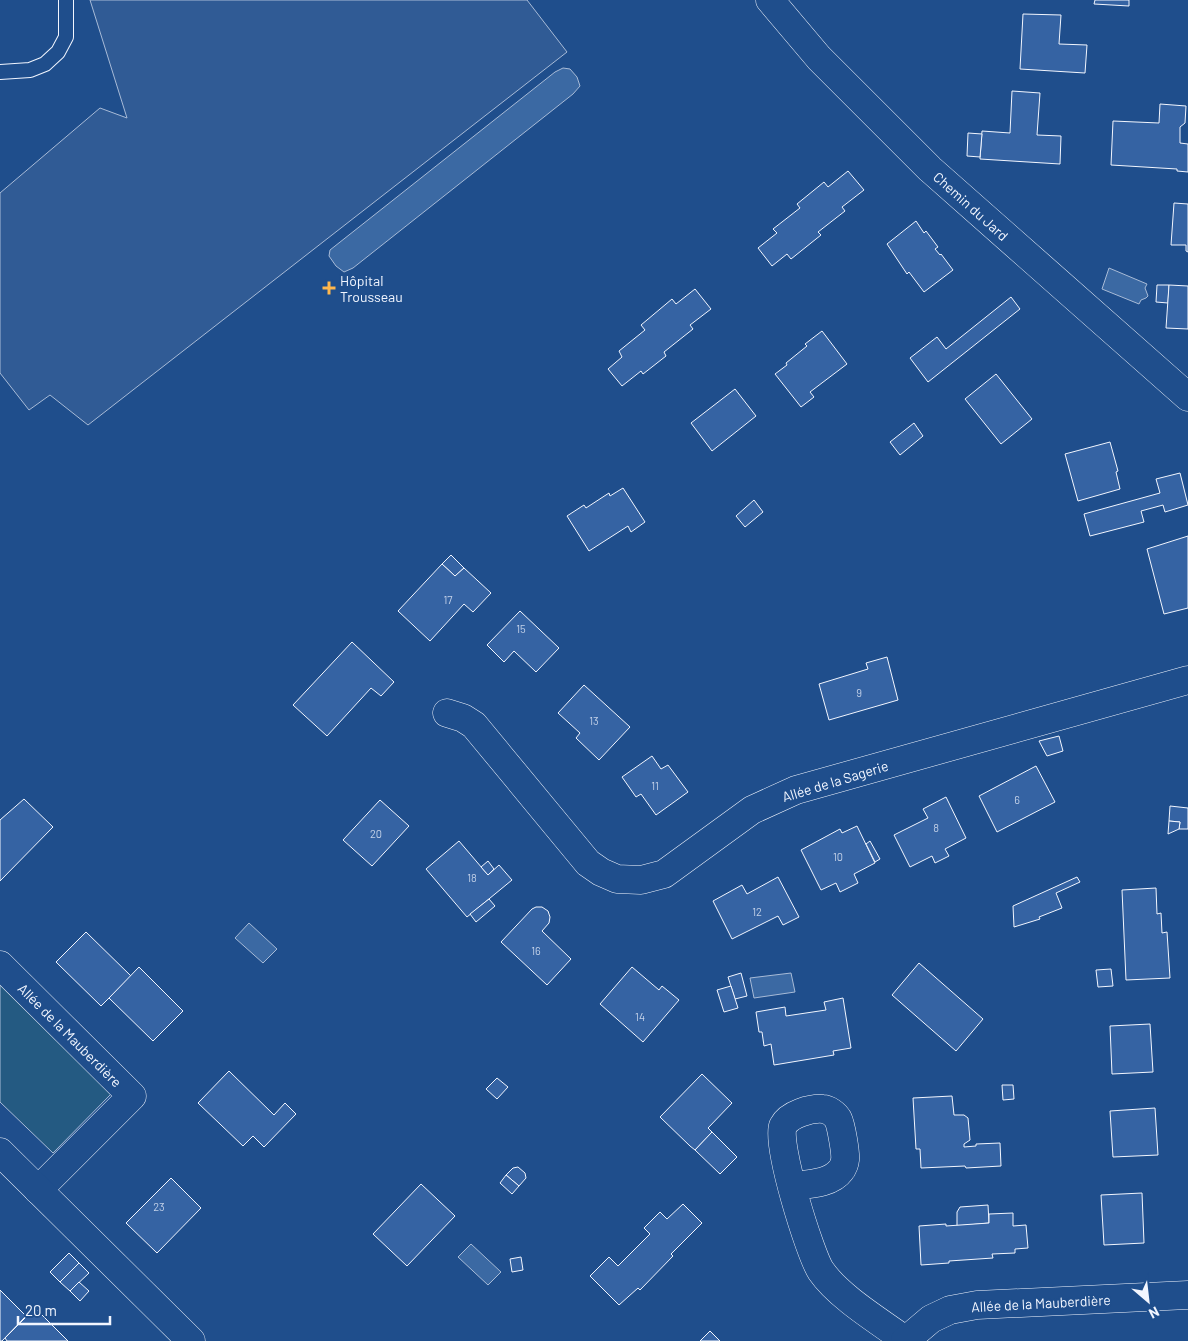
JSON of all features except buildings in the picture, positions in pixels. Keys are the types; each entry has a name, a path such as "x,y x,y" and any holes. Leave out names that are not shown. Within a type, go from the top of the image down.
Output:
{"street":[{"name":"Chemin du Jard","path":"770,0 819,58 930,169 1188,398"},
{"name":"Allée de la Sagerie","path":"447,713 463,718 474,725 588,862 601,872 617,878 641,880 664,874 752,810 796,790 1188,680"},
{"name":"Allée de la Mauberdière","path":"0,966 132,1096 38,1190"},
{"path":"0,1152 191,1341"},
{"path":"792,1186 804,1227 820,1270 839,1290 905,1341"},
{"name":"Allée de la Mauberdière","path":"905,1341 931,1319 950,1310 968,1307 1188,1295"}],"lane":[{"path":"0,72 30,70 44,64 58,52 66,37 66,0"}],"shaded area":[{"path":"90,0 527,0 567,52 88,425 50,395 29,410 0,373 0,193 100,108 127,118"},
{"path":"563,68 570,69 577,77 580,86 573,94 353,268 344,272 336,266 329,256 330,250 555,72"},
{"path":"1109,268 1147,284 1145,288 1148,296 1141,300 1139,304 1102,289"},
{"path":"249,923 277,949 263,963 235,938"},
{"path":"791,973 795,992 754,998 750,978"},
{"path":"0,984 112,1093 53,1153 0,1102"},
{"path":"471,1244 501,1272 488,1285 458,1257"}],"place":[{"name":"Hôpital Trousseau","path":"329,288"}]}
